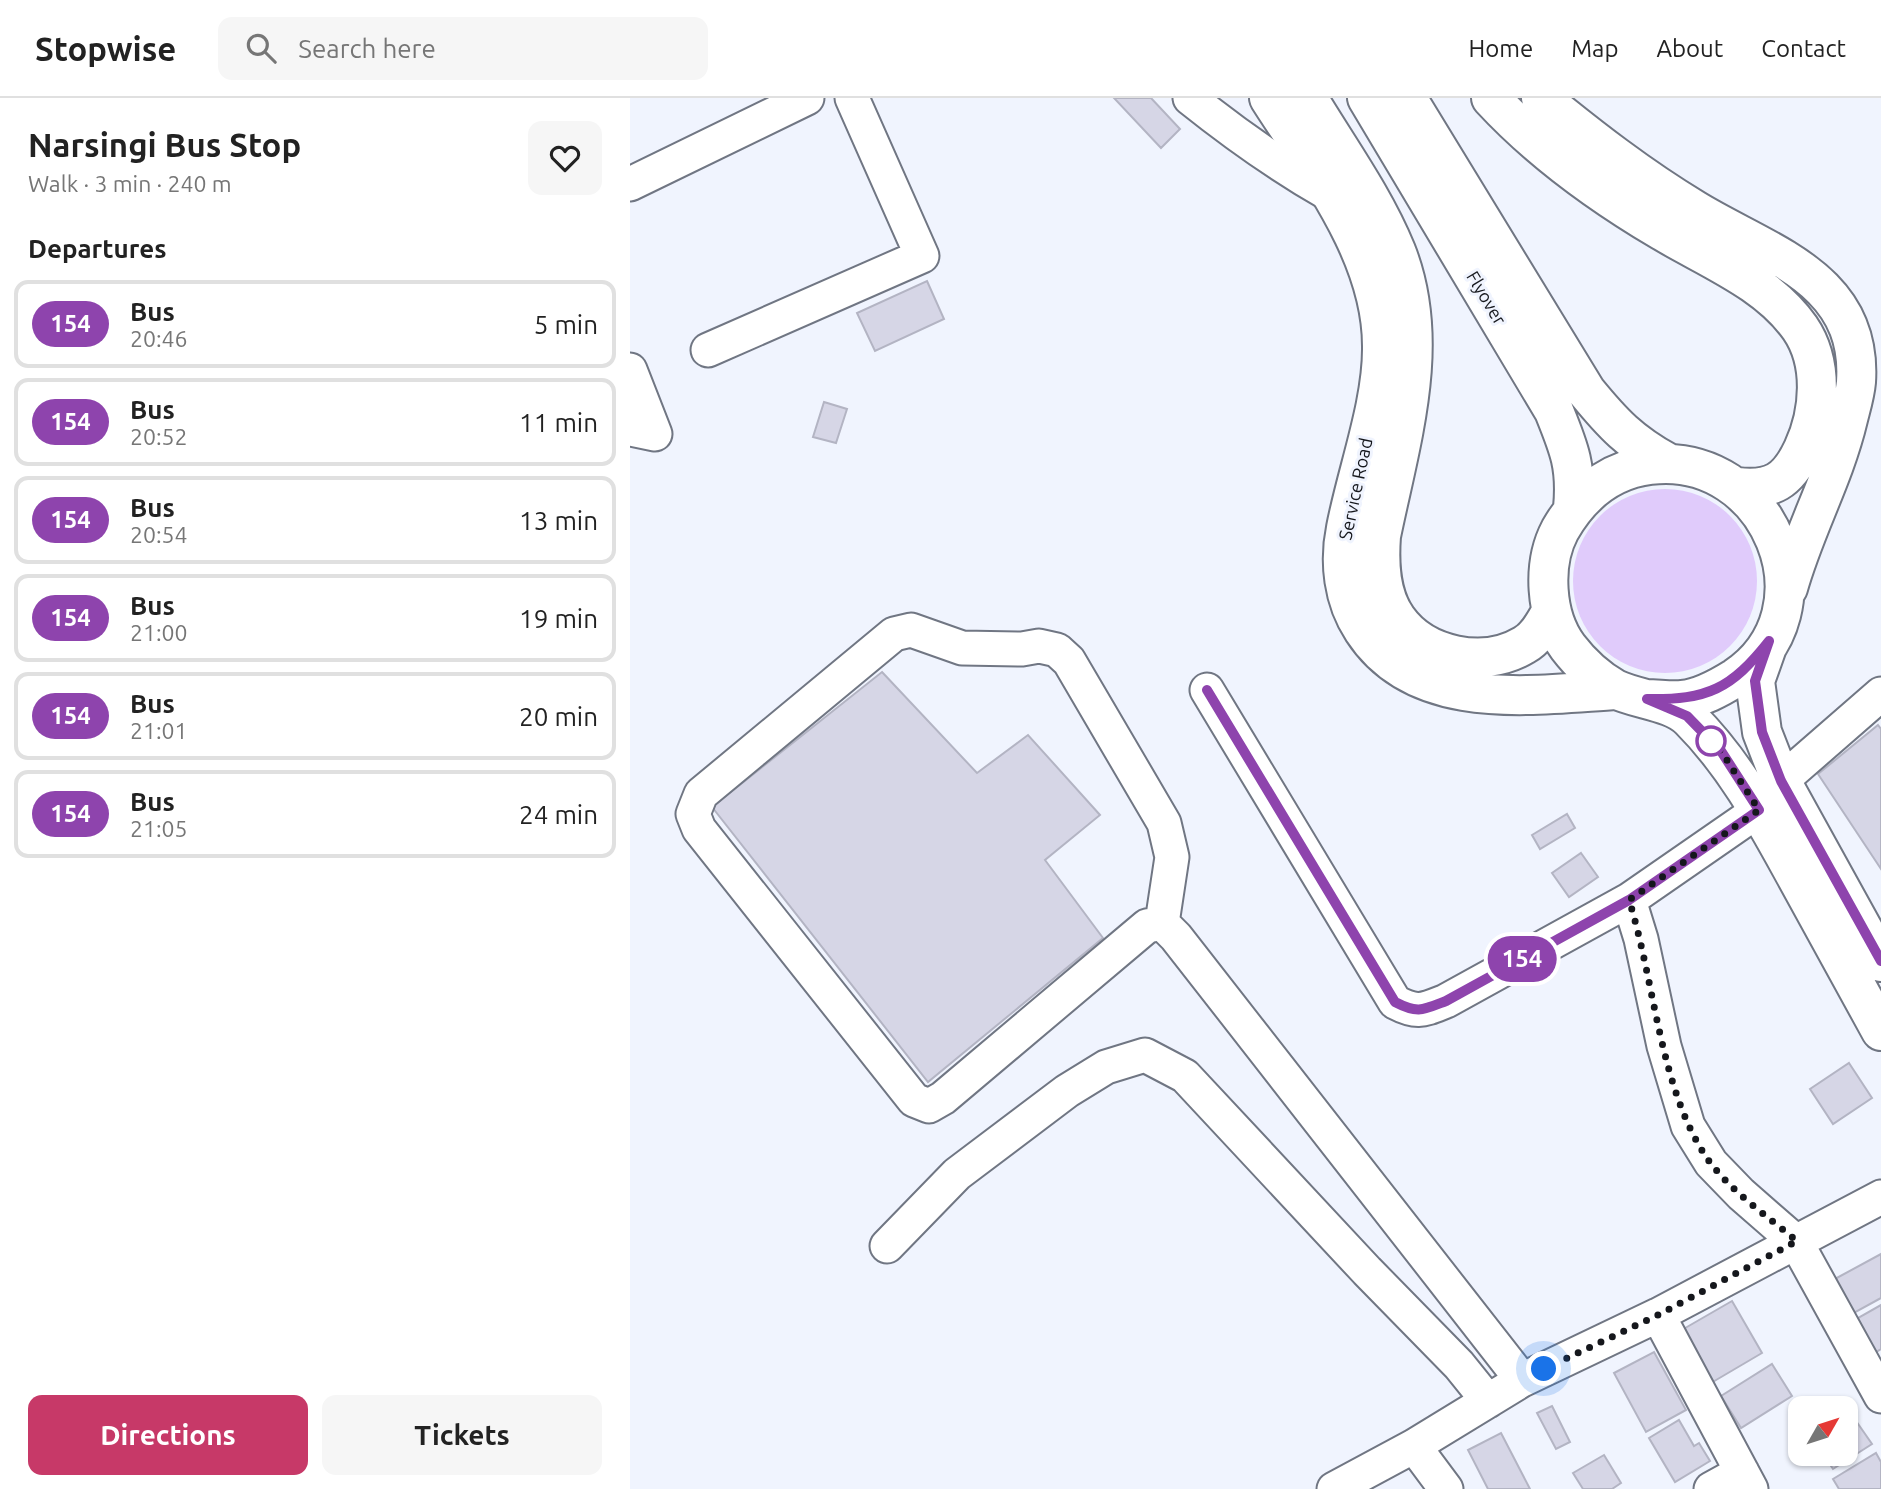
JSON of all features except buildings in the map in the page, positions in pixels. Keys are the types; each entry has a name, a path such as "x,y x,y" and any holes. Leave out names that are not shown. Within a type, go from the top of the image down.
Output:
{"main road":[{"name":"Service Road","path":"1269,98 1329,194 1367,268 1378,306 1382,345 1380,379 1345,531 1342,559 1345,589 1355,618 1372,644 1391,662 1415,677 1439,687 1511,695 1632,694"},
{"name":"Service Road","path":"1308,98 1379,215 1396,252 1408,289 1413,329 1413,371 1381,536 1380,562 1385,592 1396,617 1411,636 1433,648 1480,658 1504,654 1526,645 1541,630 1551,612"},
{"name":"Flyover","path":"1367,98 1554,411 1570,449 1576,480 1573,508"},
{"name":"Flyover","path":"1406,98 1586,391 1611,422 1638,446 1668,463"},
{"path":"1491,98 1518,127 1560,162 1660,230 1753,285 1783,307 1801,330 1816,360 1813,428 1794,470 1782,480 1760,489 1737,486 1704,469 1668,463 1632,467 1599,483 1573,508 1555,540 1548,576 1551,612 1566,644 1588,670 1632,694 1687,716 1770,795 1881,962"},
{"path":"1541,98 1613,157 1696,211 1775,252 1811,276 1841,310 1855,341 1856,385 1841,447 1798,554 1755,681 1770,795 1881,1031"},
{"path":"1632,694 1683,700 1717,690 1747,670 1775,626 1784,565 1768,521 1737,486"}],"street":[{"path":"630,184 807,98"},
{"path":"708,350 922,257 852,98"},
{"path":"1190,98 1257,149 1329,194"},
{"path":"630,370 655,434 630,429"},
{"path":"911,630 962,648 1021,649 1039,646 1057,650 1069,661 1164,823 1172,857 1162,923 1147,926 943,1098 929,1105 915,1100 699,829 693,814 701,794 894,634 911,630"},
{"path":"1207,690 1395,1002 1410,1010 1421,1011 1446,1001 1629,900 1770,795 1881,694"},
{"path":"1629,900 1642,939 1664,1046 1688,1126 1711,1163 1741,1194 1797,1241 1881,1396"},
{"path":"1162,923 1185,948 1522,1380"},
{"path":"887,1246 957,1174 1067,1091 1106,1067 1145,1055 1185,1076 1459,1365 1488,1401"},
{"path":"1334,1489 1414,1446 1522,1380 1658,1315 1881,1197"},
{"path":"1658,1315 1746,1480 1711,1489"},
{"path":"1414,1446 1446,1489"}],"shaded area":[{"path":"1665,489 1683,490 1700,496 1716,504 1730,516 1742,530 1750,546 1756,563 1756,599 1750,616 1742,632 1730,646 1716,658 1700,666 1683,672 1665,673 1647,672 1630,666 1614,658 1600,646 1588,632 1580,616 1574,599 1573,581 1574,563 1580,546 1588,530 1600,516 1614,504 1630,496 1647,490"}],"bus line":[{"name":"154","path":"1207,690 1395,1002 1410,1010 1421,1011 1446,1001 1629,900 1759,810 1721,751 1687,716 1647,699 1683,700 1717,690 1747,670 1769,641 1755,681 1762,732 1781,781 1881,961"}],"route":[{"path":"1544,1369 1658,1315 1797,1241 1741,1194 1711,1163 1688,1126 1664,1046 1642,939 1629,900 1759,810 1721,751 1704,734 1711,741"}]}
